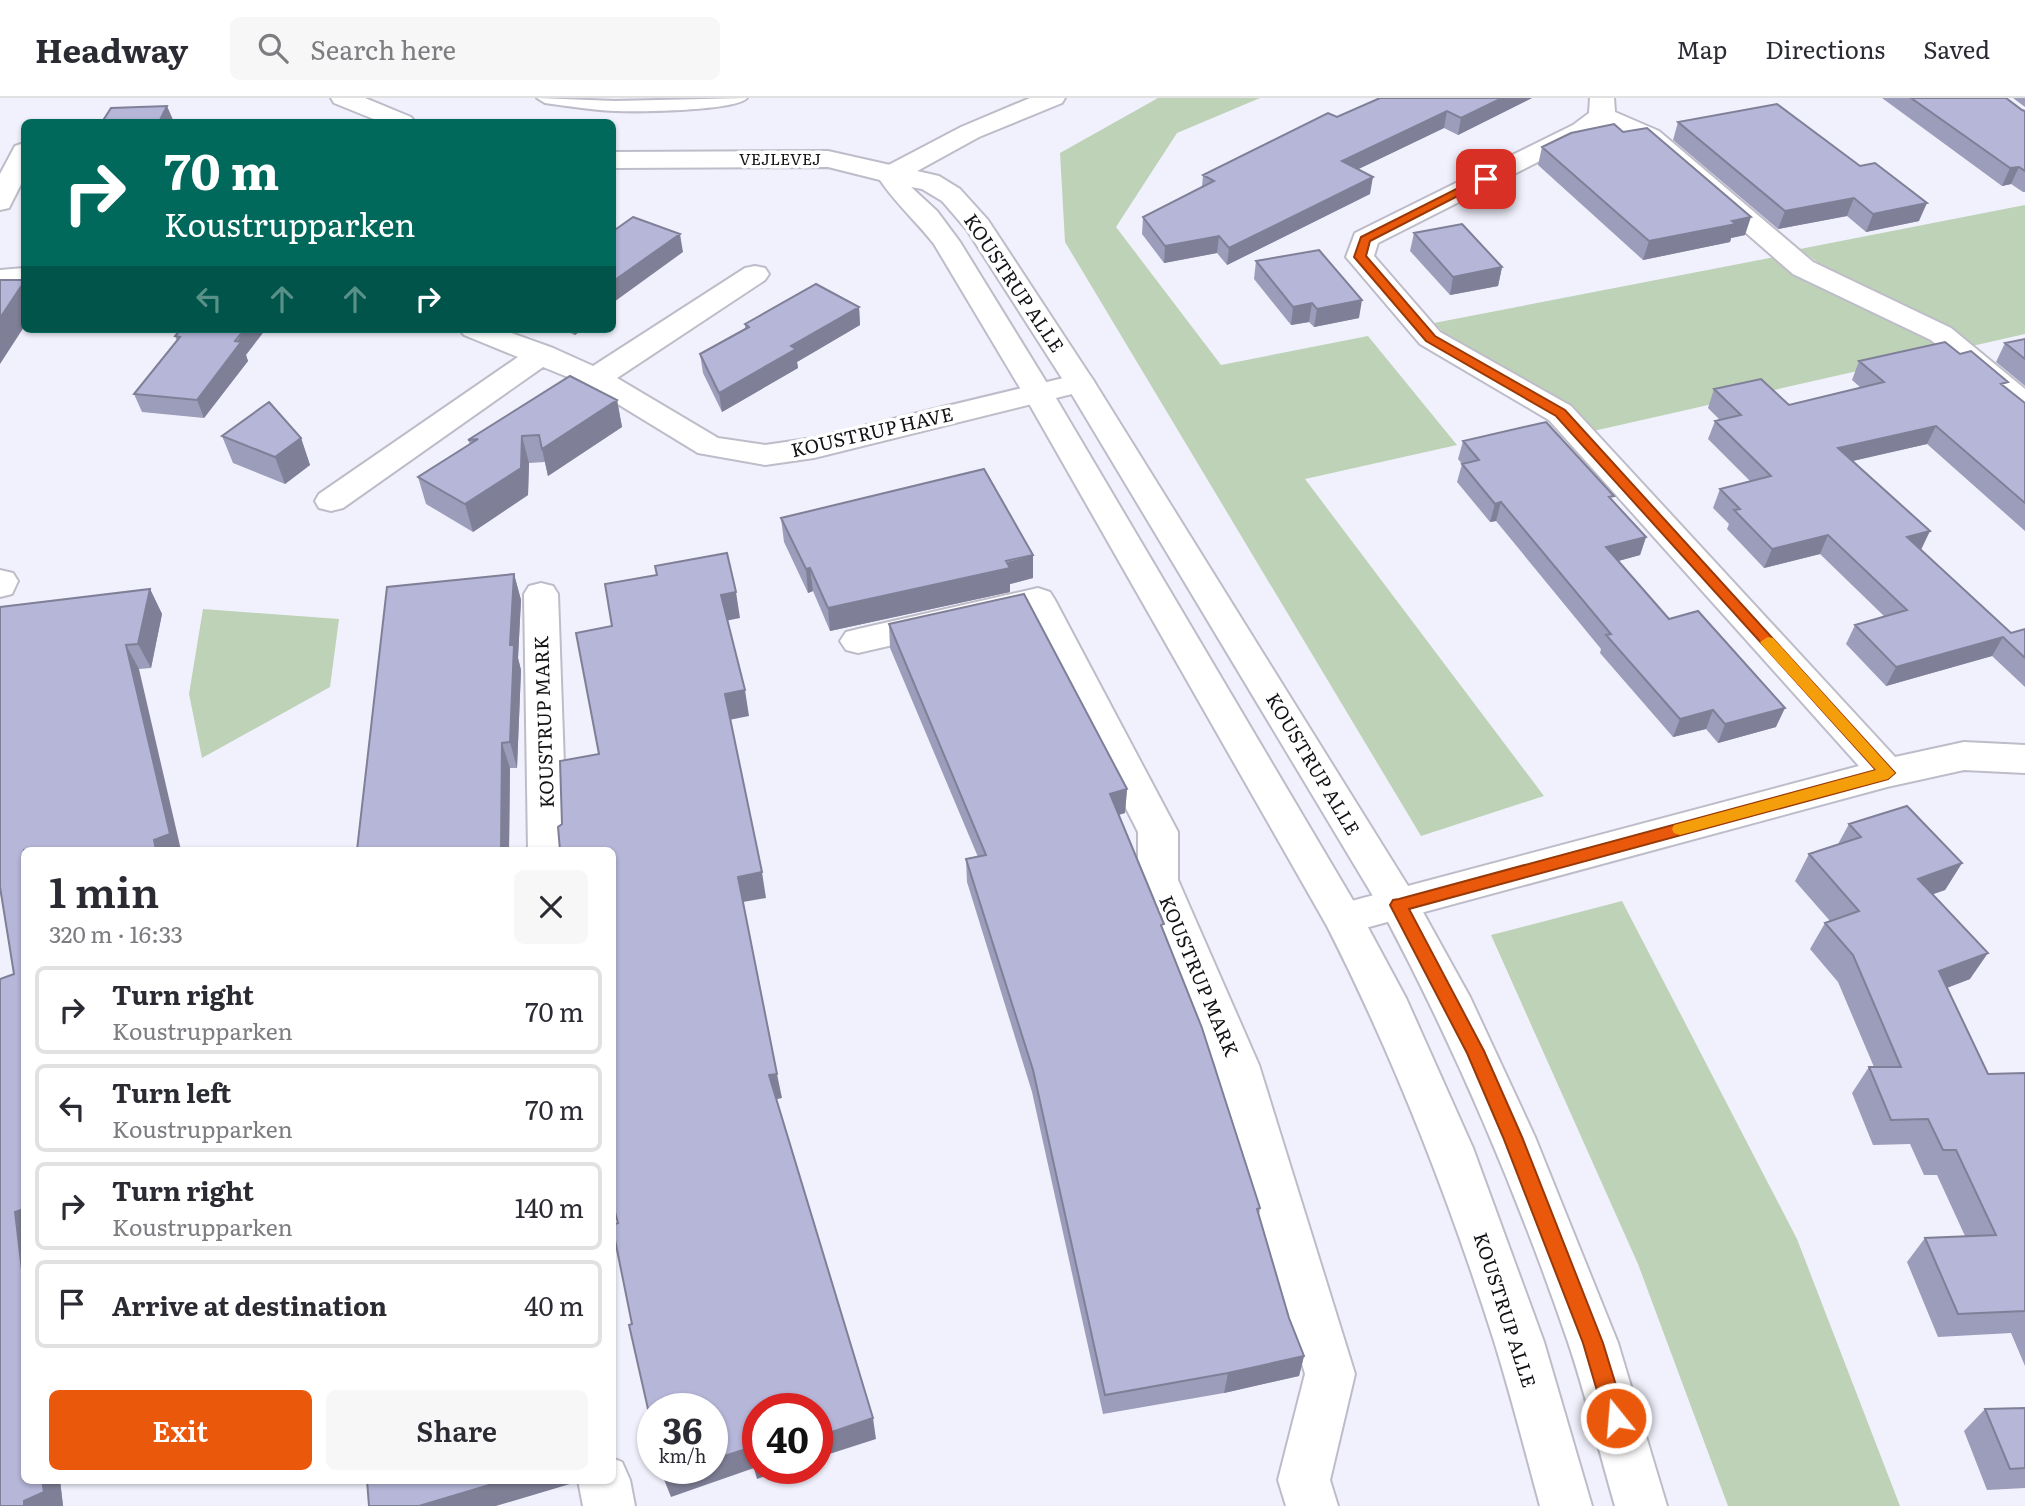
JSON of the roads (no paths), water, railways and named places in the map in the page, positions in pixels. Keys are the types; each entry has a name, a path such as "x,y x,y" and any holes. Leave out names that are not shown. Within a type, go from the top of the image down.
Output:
{"street":[{"path":"343,98 395,119"},
{"path":"890,175 967,131 1053,98"},
{"path":"1888,773 1560,413 1430,338 1360,257 1365,239 1582,130 1602,107 1650,136 1802,268 1941,334 2025,404"},
{"path":"0,202 21,157"},
{"name":"VEJLEVEJ","path":"616,160 828,159 890,175"},
{"name":"KOUSTRUP ALLE","path":"890,175 930,181 951,195 998,254 1080,383 1399,905 1475,1051 1513,1137 1593,1343 1641,1506"},
{"name":"KOUSTRUP ALLE","path":"890,175 905,198 927,218 946,242 1038,393 1343,918 1391,1010 1450,1148 1519,1342 1566,1506"},
{"path":"596,378 755,274"},
{"path":"0,278 21,276"},
{"name":"KOUSTRUP HAVE","path":"485,333 596,378 709,446 765,455 814,448 1080,383"},
{"path":"331,501 542,354"},
{"name":"KOUSTRUP MARK","path":"541,594 548,847"},
{"name":"KOUSTRUP MARK","path":"858,640 1038,600 1158,832 1158,880 1237,1065 1330,1374 1304,1480 1312,1506"},
{"path":"1343,918 1888,773 1964,756 2025,759"},
{"path":"605,1484 608,1506"}],"lane":[{"path":"545,98 615,106 686,105 739,98"}]}
